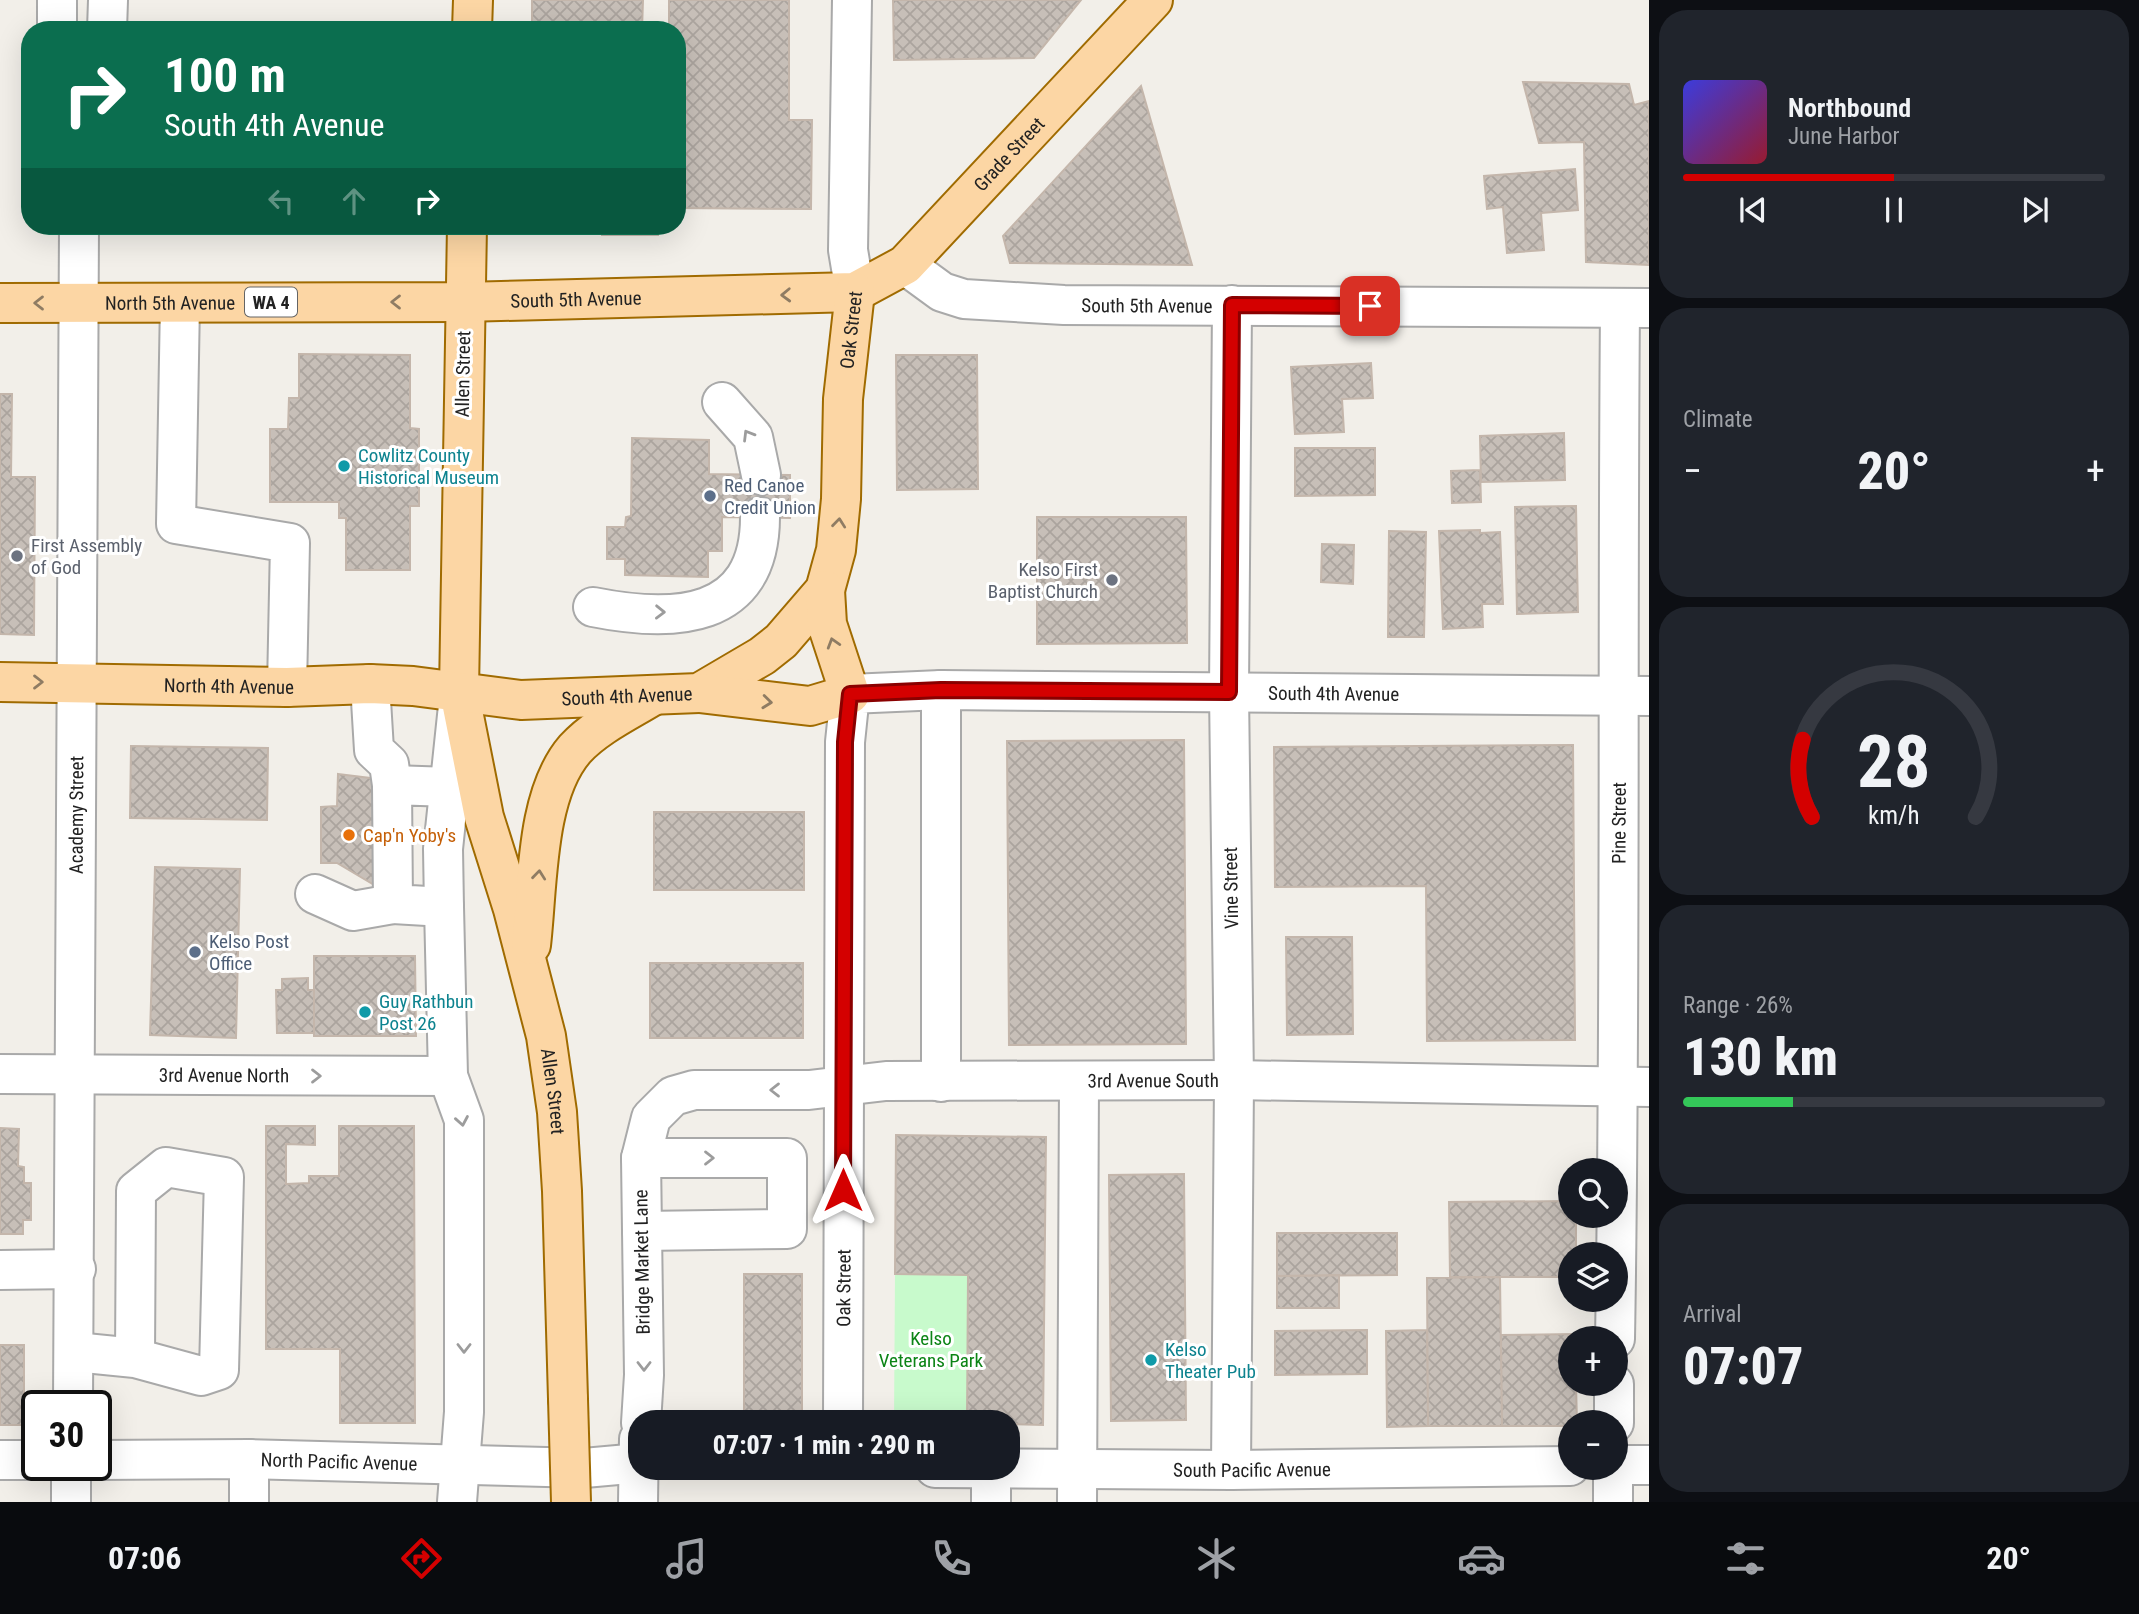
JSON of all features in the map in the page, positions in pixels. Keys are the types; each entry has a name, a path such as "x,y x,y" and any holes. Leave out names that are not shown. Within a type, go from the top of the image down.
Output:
{"main road":[{"path":"472,21 473,0"},
{"name":"Grade Street","path":"855,292 905,265 1153,0"},
{"name":"Allen Street","path":"467,235 459,691 484,817 529,967 545,1037 556,1112 568,1399 578,1485"},
{"name":"South 5th Avenue","path":"464,302 855,292"},
{"name":"Oak Street","path":"781,641 825,590 836,550 841,499 843,399 855,292"},
{"name":"North 5th Avenue","path":"0,303 464,302"},
{"path":"699,693 810,706 850,694 827,624 825,590"},
{"name":"South 4th Avenue","path":"459,691 521,700 699,693 762,656 781,641"},
{"name":"North 4th Avenue","path":"0,682 287,687 370,684 459,691"},
{"path":"529,967 546,810 557,774 577,747 652,696"}],"street":[{"path":"57,0 57,21"},
{"path":"107,21 108,0"},
{"name":"Oak Street","path":"852,0 848,250 855,292"},
{"name":"Academy Street","path":"74,1390 79,235"},
{"name":"South 5th Avenue","path":"905,265 942,292 964,299 1064,305 1634,308"},
{"path":"180,303 176,524 290,543 287,687"},
{"name":"Vine Street","path":"1231,1471 1234,1080 1229,692 1232,305"},
{"name":"Pine Street","path":"1616,1326 1634,1087 1634,308"},
{"path":"722,402 753,437 761,475"},
{"path":"593,607 615,611 688,613 714,605 736,590 752,569 760,544 760,517"},
{"path":"370,684 374,750 389,764 392,785 393,904"},
{"path":"941,690 941,1082"},
{"name":"South 4th Avenue","path":"850,694 941,690 1633,696"},
{"name":"Allen Street","path":"457,1502 464,1412 464,1120 448,1076 443,849 459,691"},
{"name":"Oak Street","path":"843,1410 845,742 850,694"},
{"path":"392,785 450,787"},
{"path":"314,894 353,911 393,904 444,907"},
{"name":"3rd Avenue North","path":"0,1074 448,1076"},
{"name":"3rd Avenue South","path":"661,1106 673,1096 694,1090 809,1090 886,1081 1079,1083 1234,1080 1634,1087"},
{"path":"1077,1486 1079,1083"},
{"name":"Bridge Market Lane","path":"641,1410 644,1375 641,1158 645,1132 651,1118 661,1106"},
{"path":"641,1158 786,1158 787,1170 787,1229 642,1231"},
{"path":"75,1352 135,1358 201,1376 219,1370 224,1177 166,1167 136,1191 76,1191"},
{"path":"135,1358 136,1191"},
{"path":"0,1270 76,1269"},
{"path":"249,1459 249,1502"},
{"name":"North Pacific Avenue","path":"112,1460 249,1459 460,1464 578,1485"},
{"path":"0,1460 21,1460"},
{"path":"1628,1466 1649,1465"},
{"name":"South Pacific Avenue","path":"972,1480 991,1486 1077,1486 1231,1471 1558,1466"},
{"path":"578,1485 628,1468"},
{"name":"Bridge Market Lane","path":"638,1502 639,1480"},
{"path":"1613,1502 1614,1480"},
{"path":"71,1481 71,1502"}],"green space":[{"name":"Kelso Veterans Park","path":"895,1274 968,1275 967,1410 894,1410"}],"building":[{"path":"532,0 643,0 642,21 532,21"},
{"path":"669,0 789,0 789,120 812,120 811,209 686,208 686,21 669,21"},
{"path":"893,0 1081,0 1034,58 894,60"},
{"path":"1523,82 1629,84 1634,105 1649,101 1649,265 1586,262 1584,142 1539,143"},
{"path":"1141,86 1192,265 1010,263 1003,236"},
{"path":"1575,169 1578,210 1541,213 1544,250 1507,253 1503,207 1487,209 1484,176"},
{"name":"Cowlitz County Historical Museum","path":"299,354 410,355 410,428 419,429 419,506 410,506 410,570 346,570 346,518 339,518 339,502 270,502 270,429 288,429 289,398 299,398"},
{"path":"896,355 977,355 978,489 897,490"},
{"path":"1371,363 1373,398 1342,399 1344,432 1295,434 1291,367"},
{"name":"First Assembly of God","path":"0,394 12,394 11,477 35,477 34,635 0,634"},
{"path":"1564,433 1565,480 1481,482 1480,436"},
{"name":"Red Canoe Credit Union","path":"632,438 709,440 709,474 790,475 790,518 722,517 722,551 708,551 708,577 625,575 625,559 607,559 607,527 625,527 626,517 631,516"},
{"path":"1295,448 1375,448 1375,495 1295,496"},
{"path":"1480,470 1481,502 1452,503 1451,471"},
{"path":"1576,506 1578,612 1517,614 1515,507"},
{"name":"Kelso First Baptist Church","path":"1037,517 1186,517 1187,643 1037,644"},
{"path":"1480,530 1480,533 1500,532 1503,604 1482,604 1483,627 1443,629 1439,531"},
{"path":"1389,531 1426,532 1424,637 1388,637"},
{"path":"1322,544 1354,545 1353,584 1321,582"},
{"path":"1184,740 1186,1044 1009,1045 1007,741"},
{"path":"1573,745 1575,1040 1427,1041 1426,886 1275,887 1274,747"},
{"path":"131,746 268,748 267,820 130,818"},
{"name":"Cap'n Yoby's","path":"338,774 378,779 376,886 337,863 321,863 321,807 337,806"},
{"path":"654,812 804,812 804,890 654,890"},
{"name":"Kelso Post Office","path":"155,867 240,869 236,1038 150,1035"},
{"path":"1286,937 1352,937 1353,1034 1287,1035"},
{"name":"Guy Rathbun Post 26","path":"314,956 415,956 416,1036 314,1036"},
{"path":"650,963 803,963 803,1038 650,1038"},
{"path":"308,978 308,990 314,990 314,1033 277,1033 276,990 282,990 282,979"},
{"path":"266,1126 315,1126 315,1145 286,1144 286,1184 309,1183 309,1176 339,1176 339,1126 414,1126 415,1423 340,1423 340,1349 266,1349"},
{"path":"0,1128 19,1129 18,1166 24,1167 24,1183 31,1183 31,1220 23,1220 23,1234 0,1234"},
{"path":"896,1135 1046,1137 1043,1425 1020,1424 1020,1410 967,1410 968,1275 895,1274"},
{"path":"1184,1174 1186,1420 1111,1421 1109,1175"},
{"path":"1558,1201 1558,1228 1576,1228 1576,1242 1558,1242 1558,1277 1450,1277 1449,1202"},
{"path":"1277,1233 1397,1233 1397,1275 1277,1276"},
{"path":"744,1274 802,1274 802,1410 744,1410"},
{"path":"1339,1275 1339,1308 1277,1308 1277,1276"},
{"path":"1500,1277 1502,1426 1428,1426 1427,1278"},
{"path":"1367,1330 1367,1374 1275,1375 1275,1331"},
{"path":"1427,1330 1428,1426 1387,1427 1386,1331"},
{"path":"1558,1334 1558,1396 1576,1396 1577,1410 1558,1410 1558,1426 1502,1426 1501,1335"},
{"path":"0,1345 24,1345 21,1425 0,1425"}],"place":[{"name":"Cowlitz County Historical Museum","path":"344,466"},
{"name":"Red Canoe Credit Union","path":"710,496"},
{"name":"First Assembly of God","path":"17,556"},
{"name":"Kelso First Baptist Church","path":"1112,580"},
{"name":"Cap'n Yoby's","path":"349,835"},
{"name":"Kelso Post Office","path":"195,952"},
{"name":"Guy Rathbun Post 26","path":"365,1012"},
{"name":"Kelso Theater Pub","path":"1151,1360"}],"route":[{"path":"843,1190 845,742 850,694 941,690 1229,692 1232,305 1370,306"}]}
